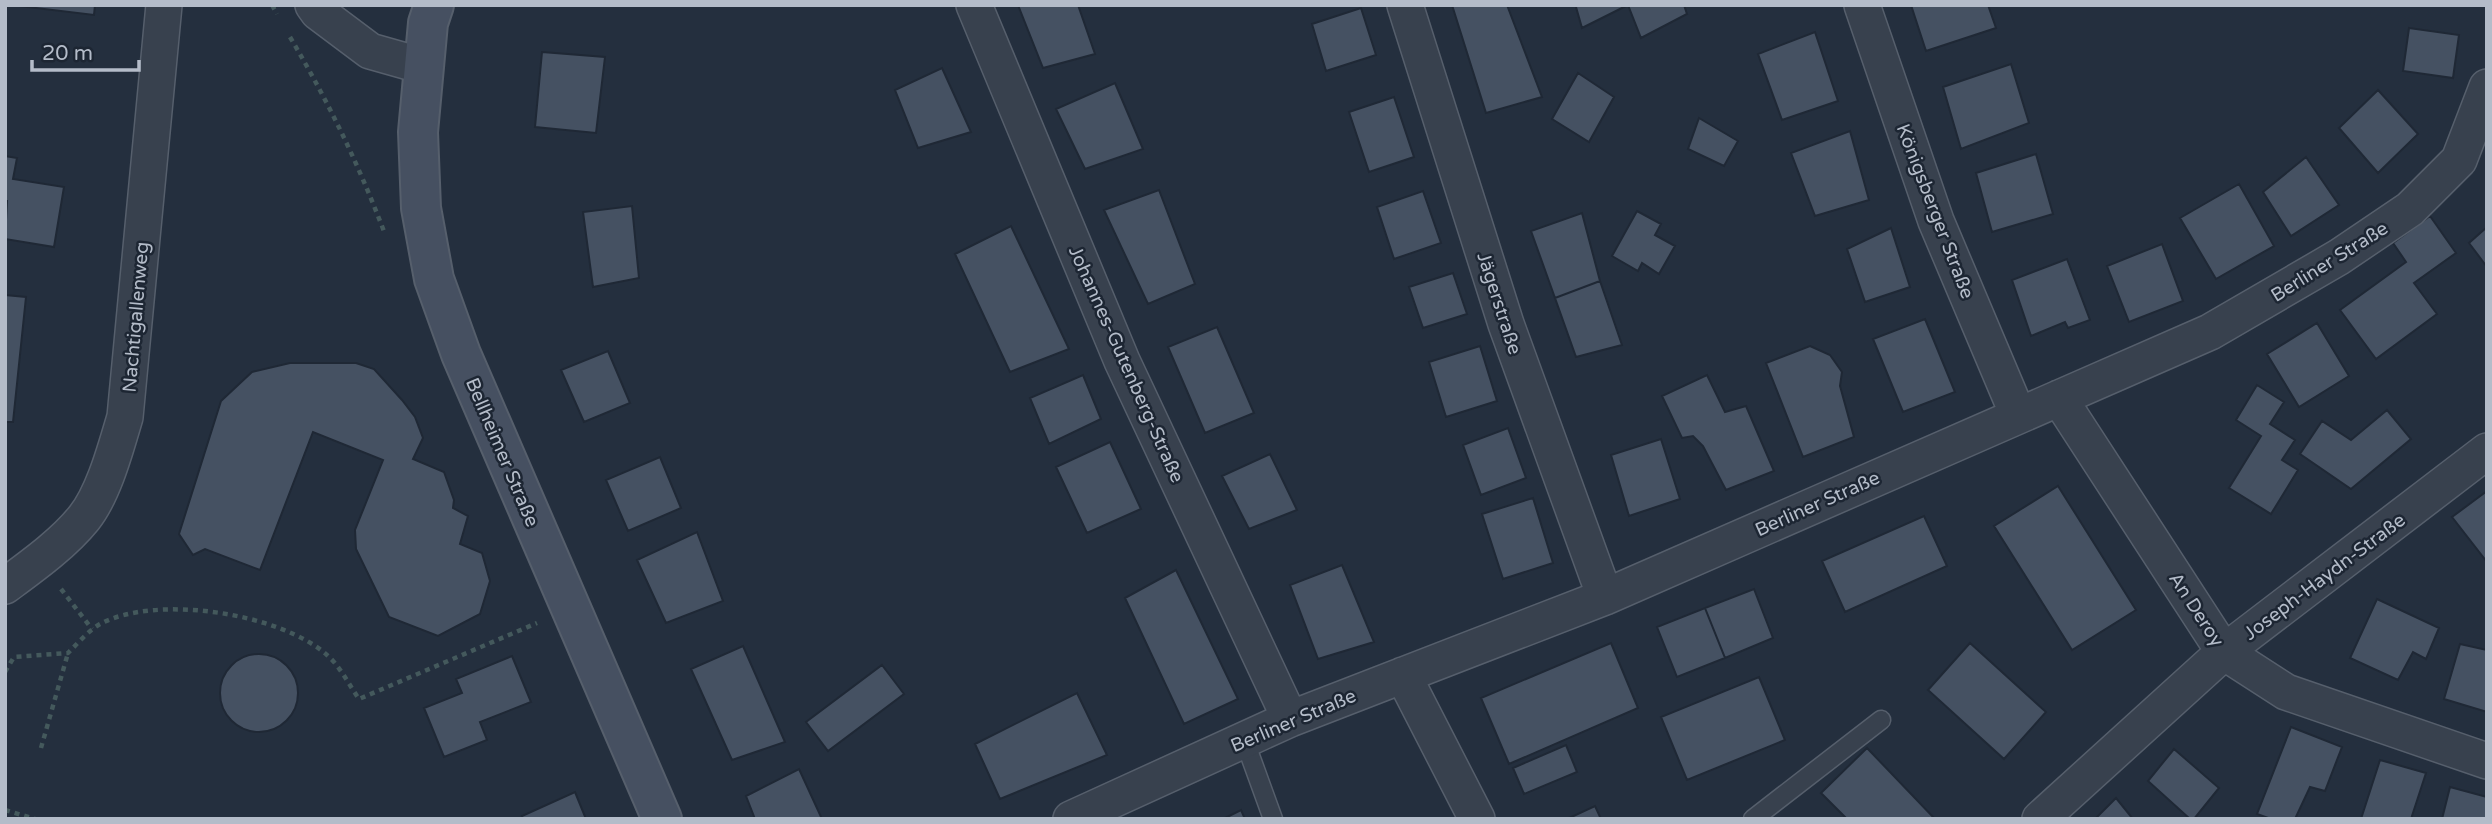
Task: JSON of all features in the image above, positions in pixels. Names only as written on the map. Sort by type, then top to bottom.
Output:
[{"type":"street","name":"Nachtigallenweg","points":[[5,586],[39,561],[85,517],[110,468],[125,417],[164,5]]},
{"type":"street","points":[[313,5],[318,12],[370,51],[423,66]]},
{"type":"street","name":"Bellheimer Straße","points":[[434,5],[428,23],[418,132],[421,208],[434,279],[461,354],[662,819]]},
{"type":"street","name":"Johannes-Gutenberg-Straße","points":[[974,5],[1122,360],[1290,719]]},
{"type":"street","name":"Königsberger Straße","points":[[1862,5],[1936,221],[2018,415]]},
{"type":"street","name":"Jägerstraße","points":[[1411,7],[1506,324],[1605,597]]},
{"type":"street","name":"Berliner Straße","points":[[1071,819],[1290,719],[1605,597],[2210,332],[2339,257],[2410,209],[2459,160],[2487,88]]},
{"type":"street","name":"An Deroy","points":[[2059,398],[2224,652],[2286,692],[2487,761]]},
{"type":"street","name":"Joseph-Haydn-Straße","points":[[2040,819],[2224,652],[2487,451]]},
{"type":"street","points":[[1403,675],[1477,819]]},
{"type":"lane","points":[[1753,819],[1881,720]]},
{"type":"lane","points":[[1244,740],[1273,819]]},
{"type":"path","points":[[39,561],[92,629]]},
{"type":"path","points":[[41,748],[68,653],[92,629],[104,622],[134,613],[181,610],[235,614],[288,631],[327,656],[359,699],[547,618]]},
{"type":"path","points":[[5,659],[68,653]]},
{"type":"path","points":[[5,672],[14,657]]},
{"type":"path","points":[[5,810],[35,819]]},
{"type":"building","points":[[11,5],[95,5],[94,15]]},
{"type":"building","points":[[1018,5],[1078,5],[1095,54],[1043,68]]},
{"type":"building","points":[[1452,5],[1507,5],[1542,97],[1486,113]]},
{"type":"building","points":[[1628,5],[1582,28],[1576,7]]},
{"type":"building","points":[[1628,5],[1684,5],[1687,14],[1641,38]]},
{"type":"building","points":[[1911,5],[1988,5],[1996,28],[1926,51]]},
{"type":"building","points":[[1361,8],[1376,55],[1326,71],[1312,24]]},
{"type":"building","points":[[2409,28],[2459,35],[2453,78],[2403,71]]},
{"type":"building","points":[[1815,32],[1838,101],[1782,120],[1758,54]]},
{"type":"building","points":[[542,52],[605,57],[596,133],[535,127]]},
{"type":"building","points":[[2011,64],[2029,123],[1961,149],[1943,87]]},
{"type":"building","points":[[942,68],[971,132],[918,148],[895,90]]},
{"type":"building","points":[[1578,73],[1614,97],[1589,142],[1552,119]]},
{"type":"building","points":[[1115,83],[1143,149],[1085,169],[1056,109]]},
{"type":"building","points":[[2378,90],[2418,134],[2378,173],[2339,128]]},
{"type":"building","points":[[1394,97],[1414,157],[1369,172],[1349,112]]},
{"type":"building","points":[[1699,118],[1738,141],[1724,166],[1688,149]]},
{"type":"building","points":[[1850,131],[1869,200],[1815,216],[1791,153]]},
{"type":"building","points":[[2036,154],[2053,214],[1992,232],[1976,173]]},
{"type":"building","points":[[5,156],[17,158],[13,179],[64,187],[54,247],[5,239]]},
{"type":"building","points":[[2306,157],[2339,205],[2291,236],[2263,192]]},
{"type":"building","points":[[2239,184],[2274,246],[2216,279],[2180,218]]},
{"type":"building","points":[[1159,190],[1195,284],[1148,304],[1104,210]]},
{"type":"building","points":[[1423,191],[1441,243],[1394,259],[1377,207]]},
{"type":"building","points":[[632,206],[639,278],[593,287],[583,212]]},
{"type":"building","points":[[1637,211],[1661,224],[1655,235],[1675,246],[1659,274],[1642,263],[1638,271],[1612,256]]},
{"type":"building","points":[[1582,213],[1600,281],[1555,298],[1531,231]]},
{"type":"building","points":[[2430,216],[2456,253],[2414,283],[2437,314],[2376,359],[2340,310],[2406,262],[2393,243]]},
{"type":"building","points":[[1011,226],[1069,349],[1010,372],[955,254]]},
{"type":"building","points":[[2487,227],[2487,267],[2469,243]]},
{"type":"building","points":[[1891,228],[1910,287],[1865,302],[1847,249]]},
{"type":"building","points":[[2162,244],[2183,301],[2129,322],[2107,266]]},
{"type":"building","points":[[2067,259],[2090,320],[2068,328],[2065,322],[2031,336],[2012,280]]},
{"type":"building","points":[[1453,273],[1467,314],[1423,328],[1409,287]]},
{"type":"building","points":[[1600,281],[1622,345],[1576,357],[1555,298]]},
{"type":"building","points":[[5,295],[26,297],[13,422],[5,422]]},
{"type":"building","points":[[1925,319],[1955,392],[1903,412],[1873,339]]},
{"type":"building","points":[[2317,323],[2349,376],[2299,407],[2267,354]]},
{"type":"building","points":[[1217,327],[1254,413],[1205,433],[1168,347]]},
{"type":"building","points":[[1480,346],[1497,401],[1446,417],[1429,362]]},
{"type":"building","points":[[1810,346],[1830,355],[1842,372],[1840,386],[1854,437],[1803,457],[1766,363]]},
{"type":"building","points":[[608,351],[630,403],[584,422],[561,370]]},
{"type":"building","points":[[290,363],[356,363],[374,369],[415,417],[423,438],[413,459],[444,472],[454,500],[453,508],[468,516],[460,544],[482,553],[490,581],[480,614],[438,636],[389,617],[356,549],[355,530],[383,460],[313,432],[260,570],[205,549],[193,555],[179,534],[221,401],[252,372]]},
{"type":"building","points":[[1083,375],[1101,419],[1049,444],[1030,398]]},
{"type":"building","points":[[1707,375],[1725,412],[1746,406],[1774,471],[1726,490],[1703,446],[1693,436],[1682,438],[1662,396]]},
{"type":"building","points":[[2257,385],[2284,402],[2270,424],[2295,440],[2282,460],[2298,470],[2271,514],[2229,488],[2261,436],[2236,420]]},
{"type":"building","points":[[2387,410],[2411,439],[2351,489],[2300,454],[2322,421],[2351,440]]},
{"type":"building","points":[[1508,428],[1526,478],[1481,495],[1463,445]]},
{"type":"building","points":[[1661,439],[1680,499],[1629,516],[1611,455]]},
{"type":"building","points":[[1110,442],[1141,509],[1087,533],[1056,467]]},
{"type":"building","points":[[1270,454],[1297,510],[1249,529],[1222,476]]},
{"type":"building","points":[[660,457],[681,508],[628,531],[606,480]]},
{"type":"building","points":[[2058,486],[2136,610],[2072,650],[1994,526]]},
{"type":"building","points":[[2487,491],[2487,562],[2452,517]]},
{"type":"building","points":[[1533,498],[1553,563],[1503,579],[1482,514]]},
{"type":"building","points":[[1924,516],[1947,566],[1845,612],[1822,561]]},
{"type":"building","points":[[697,532],[723,601],[666,623],[637,560]]},
{"type":"building","points":[[1342,565],[1374,642],[1318,659],[1290,585]]},
{"type":"building","points":[[1176,570],[1238,699],[1184,724],[1125,598]]},
{"type":"building","points":[[1754,589],[1773,638],[1725,658],[1705,608]]},
{"type":"building","points":[[2377,599],[2439,628],[2426,659],[2413,652],[2398,680],[2350,658]]},
{"type":"building","points":[[1705,608],[1725,658],[1677,677],[1657,627]]},
{"type":"building","points":[[1611,643],[1638,708],[1509,764],[1481,698]]},
{"type":"building","points":[[1970,643],[2046,712],[2004,759],[1928,690]]},
{"type":"building","points":[[2460,644],[2487,650],[2487,712],[2444,699]]},
{"type":"building","points":[[743,646],[785,742],[732,760],[691,669]]},
{"type":"building","points":[[251,654],[267,654],[281,660],[292,671],[298,685],[298,701],[292,715],[281,726],[267,732],[251,732],[237,726],[226,715],[220,701],[220,685],[226,671],[237,660]]},
{"type":"building","points":[[512,656],[531,702],[480,722],[487,740],[444,757],[424,708],[462,693],[456,679]]},
{"type":"building","points":[[882,665],[904,694],[828,751],[806,722]]},
{"type":"building","points":[[1759,677],[1785,740],[1687,780],[1661,717]]},
{"type":"building","points":[[1077,693],[1107,755],[1000,799],[975,744]]},
{"type":"building","points":[[2291,727],[2342,747],[2325,791],[2310,787],[2295,819],[2271,819],[2257,814]]},
{"type":"building","points":[[1566,745],[1577,772],[1524,794],[1513,768]]},
{"type":"building","points":[[1867,748],[1935,819],[1847,819],[1821,793]]},
{"type":"building","points":[[2174,749],[2219,788],[2194,819],[2190,819],[2148,781]]},
{"type":"building","points":[[2380,760],[2426,773],[2411,819],[2361,819]]},
{"type":"building","points":[[799,769],[822,819],[755,819],[746,796]]},
{"type":"building","points":[[2450,787],[2487,797],[2487,819],[2442,819]]},
{"type":"building","points":[[575,792],[586,819],[524,819],[522,816]]},
{"type":"building","points":[[2116,798],[2133,819],[2095,819]]},
{"type":"building","points":[[1595,806],[1601,819],[1567,819]]},
{"type":"building","points":[[1241,810],[1245,819],[1223,819]]}]
